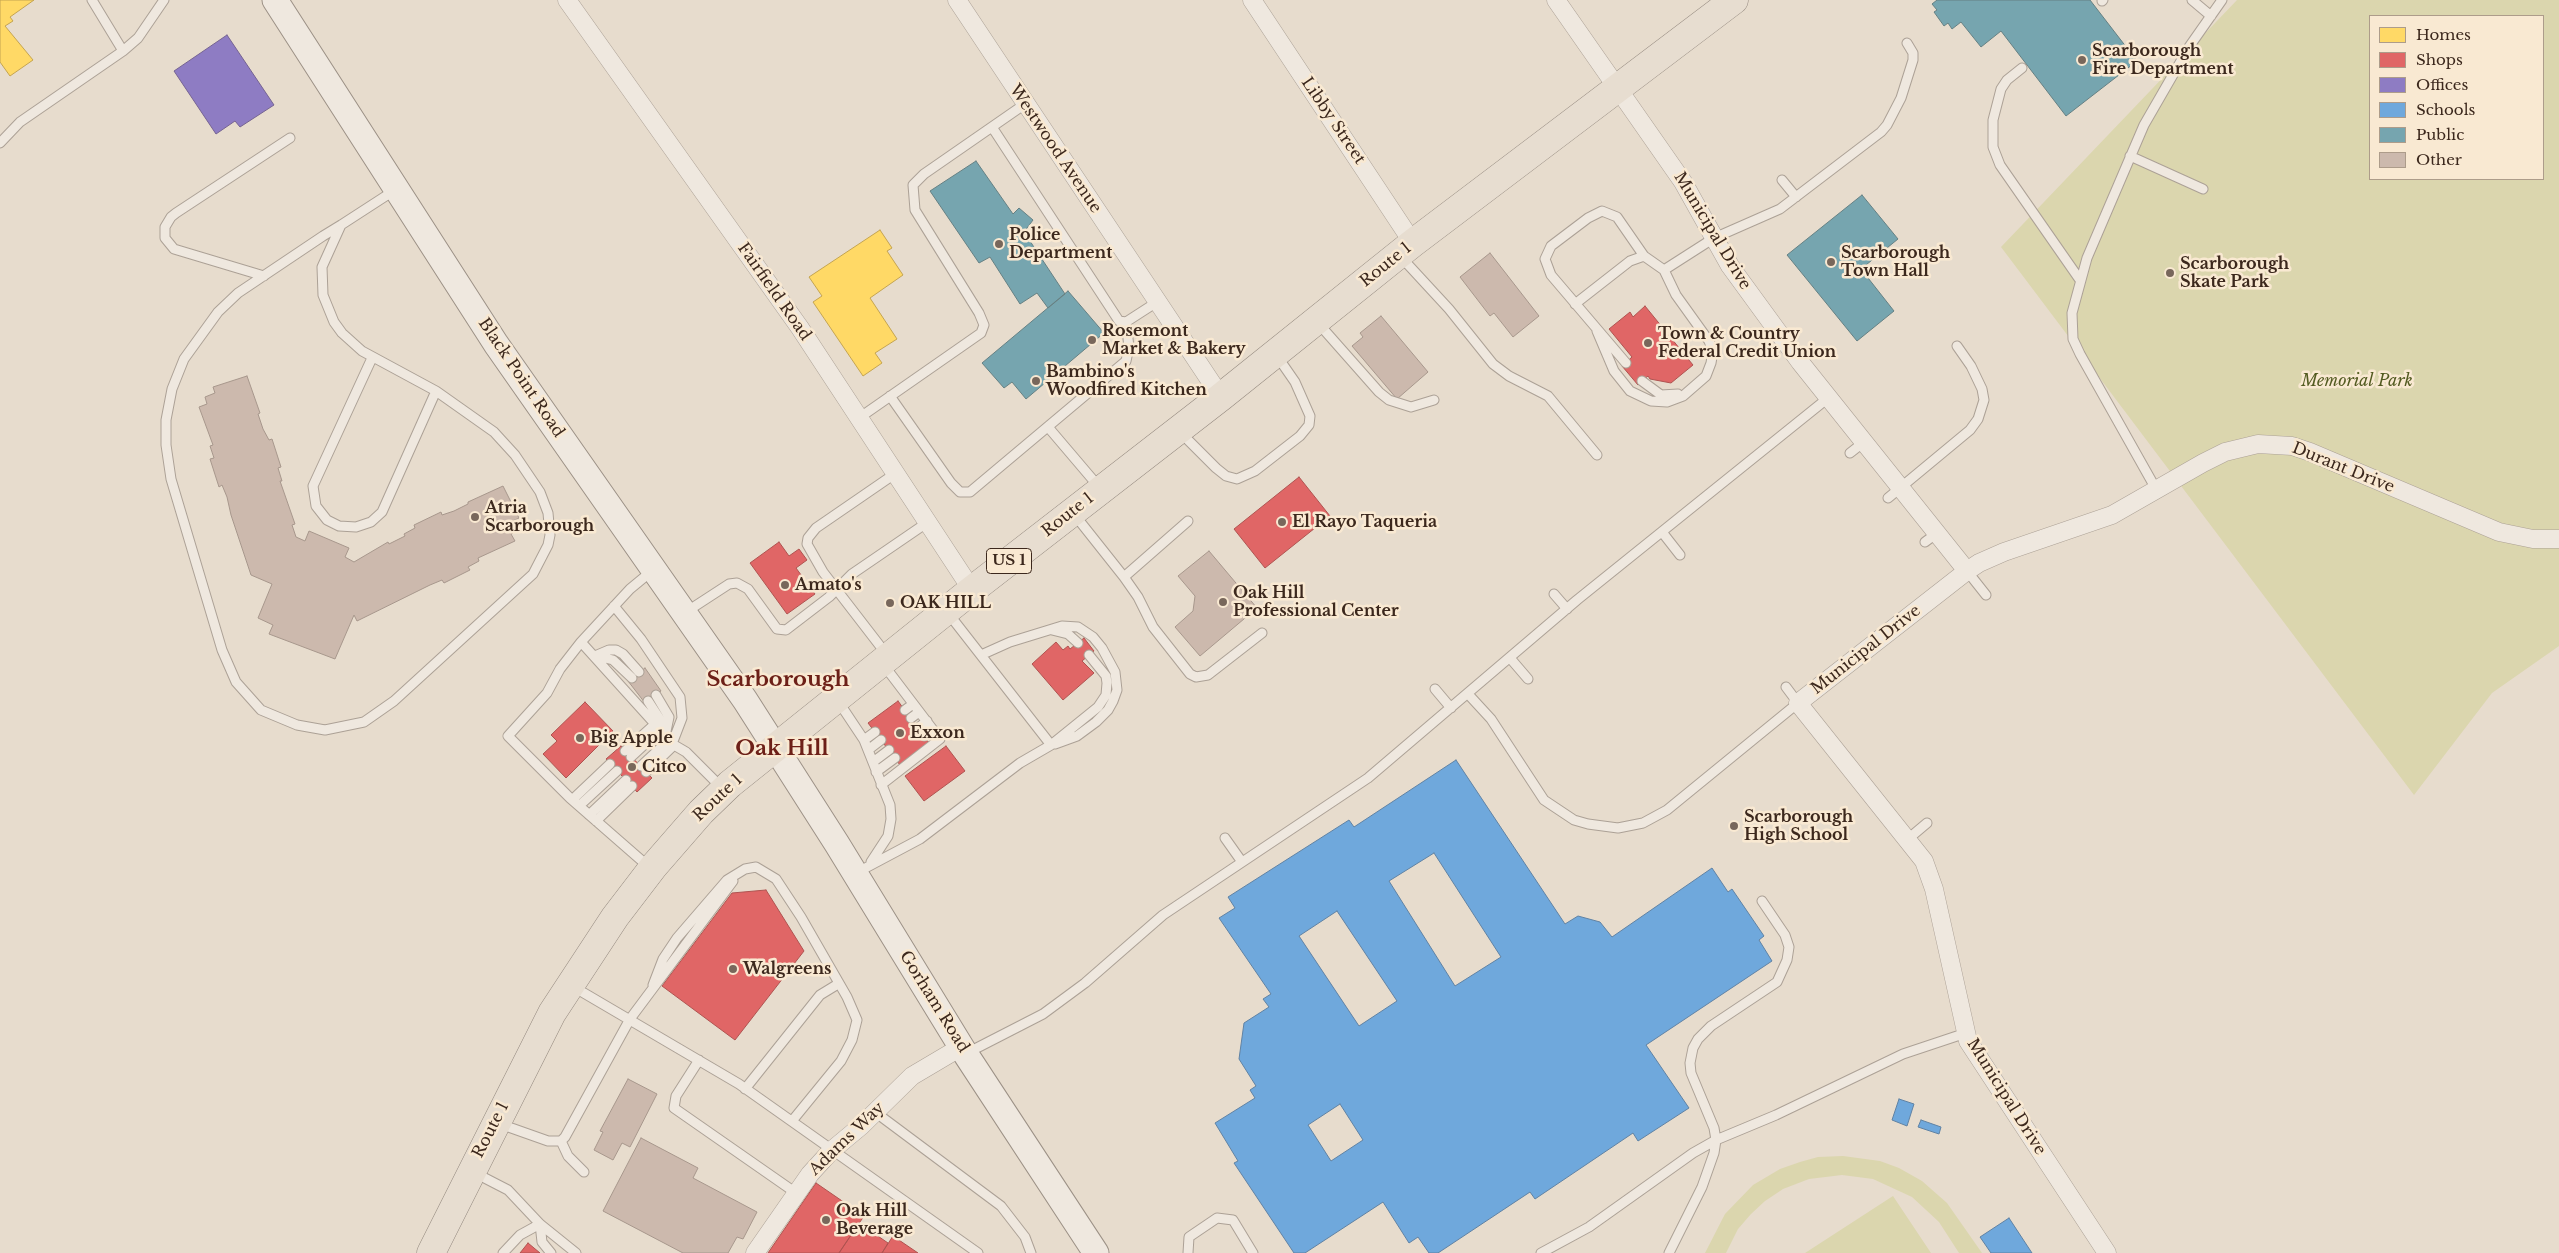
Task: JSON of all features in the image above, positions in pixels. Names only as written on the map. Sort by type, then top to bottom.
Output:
[{"type":"main road","name":"Route 1","points":[[431,1253],[471,1170],[552,1013],[615,917],[651,869],[701,812],[724,790],[1072,511],[1221,397],[1406,249],[1734,0]]},
{"type":"main road","name":"Black Point Road","points":[[283,3],[397,189],[496,344],[684,613],[776,749]]},
{"type":"main road","name":"Gorham Road","points":[[776,749],[862,870],[963,1050],[1096,1253]]},
{"type":"street","name":"Fairfield Road","points":[[567,0],[800,328],[972,590]]},
{"type":"street","name":"Westwood Avenue","points":[[957,0],[1221,397]]},
{"type":"street","name":"Libby Street","points":[[1252,0],[1406,249]]},
{"type":"street","name":"Municipal Drive","points":[[1556,0],[1683,182],[1730,266],[1828,398],[1864,442],[1894,493],[1931,537],[1967,571],[1798,703],[1924,861],[1934,889],[1966,1033],[1975,1054],[2107,1253]]},
{"type":"street","name":"Durant Drive","points":[[1967,571],[1980,562],[2004,552],[2112,515],[2225,452],[2258,444],[2292,446],[2499,532],[2533,540],[2559,540]]},
{"type":"street","name":"Adams Way","points":[[754,1253],[810,1174],[831,1151],[912,1076],[963,1050]]},
{"type":"lane","points":[[92,0],[124,51]]},
{"type":"lane","points":[[0,143],[8,132],[30,115],[124,51],[138,38],[164,0]]},
{"type":"lane","points":[[2192,0],[2211,16]]},
{"type":"lane","points":[[2156,489],[2090,374],[2073,339],[2072,313],[2087,258],[2130,156],[2168,80],[2222,0]]},
{"type":"lane","points":[[1664,270],[1714,238],[1770,214],[1796,197],[1887,125],[1901,98],[1913,60],[1913,53],[1907,43]]},
{"type":"lane","points":[[2022,68],[2001,89],[1993,120],[1993,147],[2000,165],[2080,280]]},
{"type":"lane","points":[[859,418],[980,334],[984,325],[915,210],[913,185],[1025,104]]},
{"type":"lane","points":[[992,127],[1118,320],[1126,322],[1157,302]]},
{"type":"lane","points":[[264,276],[174,249],[165,238],[165,227],[176,213],[290,138]]},
{"type":"lane","points":[[2130,156],[2202,189]]},
{"type":"lane","points":[[1782,180],[1796,197]]},
{"type":"lane","points":[[340,224],[322,267],[323,295],[328,310],[342,333],[372,358],[436,391],[494,432],[515,455],[533,480],[545,504],[550,524],[548,545],[540,565],[533,574],[374,717],[353,726],[325,730],[284,721],[261,710],[245,694],[226,662],[168,461],[166,420],[178,374],[192,345],[211,320],[229,301],[340,224],[397,189]]},
{"type":"lane","points":[[1597,331],[1614,371],[1630,391],[1651,401],[1667,402],[1684,396],[1708,370],[1713,351],[1709,341],[1676,295],[1664,270],[1644,256],[1617,216],[1602,211],[1588,218],[1551,246],[1545,259],[1552,275],[1597,331],[1626,362]]},
{"type":"lane","points":[[1406,249],[1449,309],[1493,364],[1508,376],[1548,396],[1597,455]]},
{"type":"lane","points":[[1576,304],[1630,261],[1644,256]]},
{"type":"lane","points":[[1316,321],[1379,392],[1389,400],[1410,407],[1434,400]]},
{"type":"lane","points":[[890,396],[951,483],[960,492],[970,492],[1126,361],[1129,347],[1126,322]]},
{"type":"lane","points":[[1894,493],[1970,430],[1978,419],[1984,400],[1982,389],[1971,366],[1957,346]]},
{"type":"lane","points":[[1178,430],[1216,468],[1226,476],[1237,479],[1255,471],[1300,436],[1309,426],[1310,416],[1295,382],[1276,353]]},
{"type":"lane","points":[[372,358],[313,486],[316,506],[327,520],[339,526],[356,527],[371,522],[382,512],[436,391]]},
{"type":"lane","points":[[1642,381],[1653,391],[1670,396],[1692,389]]},
{"type":"lane","points":[[963,1050],[1043,1014],[1085,983],[1164,916],[1368,778],[1567,609],[1828,398]]},
{"type":"lane","points":[[1048,427],[1100,490]]},
{"type":"lane","points":[[1850,453],[1864,442]]},
{"type":"lane","points":[[881,785],[940,740],[913,704],[807,544],[808,538],[816,528],[896,473]]},
{"type":"lane","points":[[1072,511],[1124,576],[1138,597],[1153,627],[1190,674],[1196,677],[1208,675],[1262,632]]},
{"type":"lane","points":[[1124,576],[1188,521]]},
{"type":"lane","points":[[684,613],[730,584],[737,583],[748,589],[777,629],[786,630],[836,590],[852,574],[928,522]]},
{"type":"lane","points":[[1662,532],[1680,555]]},
{"type":"lane","points":[[651,869],[575,803],[508,736],[547,693],[560,669],[581,642],[614,606],[654,570]]},
{"type":"lane","points":[[1967,571],[1986,595]]},
{"type":"lane","points":[[1554,594],[1567,609]]},
{"type":"lane","points":[[614,606],[641,639],[680,697],[682,718],[666,736],[644,769]]},
{"type":"lane","points":[[946,611],[1051,745]]},
{"type":"lane","points":[[981,656],[1027,636],[1062,626],[1078,627],[1093,636],[1109,660],[1117,682],[1113,701],[1104,715],[1076,736],[1051,745]]},
{"type":"lane","points":[[1052,630],[1068,634],[1078,643]]},
{"type":"lane","points":[[581,642],[666,736],[693,758],[724,790]]},
{"type":"lane","points":[[595,656],[609,650],[616,650],[623,654],[635,675]]},
{"type":"lane","points":[[862,870],[920,839],[1020,763],[1051,745],[1098,707],[1108,688],[1106,676],[1089,655]]},
{"type":"lane","points":[[1510,658],[1528,679]]},
{"type":"lane","points":[[1468,694],[1491,719],[1544,800],[1574,820],[1606,828],[1643,823],[1667,810],[1798,703],[1786,687]]},
{"type":"lane","points":[[1435,689],[1451,708]]},
{"type":"lane","points":[[656,695],[669,717],[666,736]]},
{"type":"lane","points":[[837,700],[864,740],[890,805],[890,828],[883,847],[862,870]]},
{"type":"lane","points":[[648,701],[661,721],[666,736]]},
{"type":"lane","points":[[905,710],[913,704]]},
{"type":"lane","points":[[911,718],[919,712]]},
{"type":"lane","points":[[918,728],[930,725]]},
{"type":"lane","points":[[924,736],[930,725]]},
{"type":"lane","points":[[864,740],[875,732]]},
{"type":"lane","points":[[628,754],[666,736]]},
{"type":"lane","points":[[868,750],[881,740]]},
{"type":"lane","points":[[873,762],[892,754],[876,772]]},
{"type":"lane","points":[[575,803],[614,768]]},
{"type":"lane","points":[[593,818],[629,783]]},
{"type":"lane","points":[[1908,839],[1927,823]]},
{"type":"lane","points":[[1225,838],[1242,862]]},
{"type":"lane","points":[[496,1122],[548,1141],[561,1141],[570,1131],[630,1019],[653,985],[742,870],[756,868],[766,871],[776,879],[856,1014],[857,1020],[855,1034],[841,1061],[792,1121]]},
{"type":"lane","points":[[1669,1253],[1702,1187],[1714,1153],[1716,1140],[1714,1128],[1692,1073],[1691,1055],[1698,1039],[1704,1032],[1771,987],[1785,968],[1788,952],[1787,940],[1762,901]]},
{"type":"lane","points":[[570,984],[745,1089],[978,1253]]},
{"type":"lane","points":[[745,1089],[820,995],[838,984]]},
{"type":"lane","points":[[1541,1253],[1589,1227],[1716,1140],[1776,1115],[1903,1054],[1966,1033]]},
{"type":"lane","points":[[699,1060],[676,1096],[674,1108],[796,1194]]},
{"type":"lane","points":[[875,1112],[993,1199],[1018,1226],[1030,1245],[1032,1253]]},
{"type":"lane","points":[[561,1141],[568,1156],[584,1172]]},
{"type":"lane","points":[[471,1170],[508,1190],[540,1224],[576,1253]]},
{"type":"lane","points":[[1188,1253],[1189,1237],[1217,1218],[1233,1220],[1253,1253]]},
{"type":"lane","points":[[503,1253],[520,1235],[540,1224]]},
{"type":"lane","points":[[540,1224],[542,1242],[551,1253]]},
{"type":"green space","name":"Memorial Park","points":[[2237,0],[2559,0],[2559,646],[2492,693],[2414,795],[2001,247]]},
{"type":"green space","points":[[1843,1156],[1880,1161],[1899,1168],[1922,1181],[1947,1203],[1982,1253],[1959,1253],[1939,1222],[1912,1197],[1873,1179],[1842,1175],[1809,1179],[1783,1189],[1765,1201],[1751,1214],[1738,1229],[1726,1253],[1705,1253],[1725,1214],[1753,1185],[1780,1169],[1800,1162],[1818,1157]]},
{"type":"green space","points":[[1893,1196],[1931,1253],[1805,1253]]},
{"type":"building: Homes","points":[[0,0],[34,0],[10,17],[13,21],[5,26],[33,60],[10,76],[0,62]]},
{"type":"building: Homes","points":[[880,230],[892,248],[887,251],[903,275],[870,298],[897,339],[875,353],[882,363],[863,376],[813,302],[822,296],[809,277]]},
{"type":"building: Shops","name":"Town & Country Federal Credit Union","points":[[1645,306],[1693,365],[1671,383],[1650,379],[1648,376],[1638,385],[1622,366],[1632,357],[1609,329],[1630,312],[1633,317]]},
{"type":"building: Shops","name":"El Rayo Taqueria","points":[[1299,477],[1330,516],[1265,568],[1234,529]]},
{"type":"building: Shops","points":[[779,542],[789,556],[799,549],[807,560],[796,568],[815,594],[787,614],[750,563]]},
{"type":"building: Shops","points":[[1084,638],[1094,651],[1082,661],[1094,673],[1063,700],[1032,664],[1056,642],[1063,650],[1068,646],[1070,649]]},
{"type":"building: Shops","points":[[898,701],[929,743],[900,765],[868,723]]},
{"type":"building: Shops","name":"Big Apple","points":[[585,702],[613,731],[566,778],[543,754],[557,741],[551,735]]},
{"type":"building: Shops","points":[[621,746],[652,778],[637,792],[606,759]]},
{"type":"building: Shops","points":[[946,746],[965,771],[924,801],[905,776]]},
{"type":"building: Shops","name":"Walgreens","points":[[766,890],[804,951],[735,1040],[662,986],[732,893]]},
{"type":"building: Shops","name":"Oak Hill Beverage","points":[[816,1183],[864,1216],[839,1253],[768,1253]]},
{"type":"building: Shops","points":[[859,1223],[888,1243],[882,1253],[839,1253]]},
{"type":"building: Shops","points":[[893,1236],[918,1253],[882,1253]]},
{"type":"building: Shops","points":[[528,1243],[540,1253],[520,1253]]},
{"type":"building: Offices","points":[[227,35],[274,105],[240,127],[235,121],[216,134],[174,71]]},
{"type":"building: Schools","name":"Scarborough High School","points":[[1456,760],[1565,924],[1578,916],[1600,922],[1612,937],[1712,868],[1728,892],[1732,889],[1764,936],[1759,940],[1772,961],[1646,1045],[1689,1108],[1638,1141],[1633,1133],[1535,1199],[1530,1192],[1438,1253],[1429,1253],[1418,1237],[1409,1243],[1383,1202],[1305,1253],[1294,1253],[1234,1163],[1238,1161],[1215,1123],[1255,1098],[1250,1090],[1256,1086],[1239,1059],[1244,1023],[1269,1007],[1263,999],[1271,994],[1219,918],[1235,908],[1228,897],[1349,820],[1354,827]],"holes":[[[1434,853],[1501,957],[1455,986],[1389,881]],[[1337,911],[1397,1001],[1359,1026],[1299,936]],[[1340,1104],[1363,1140],[1331,1161],[1308,1125]]]},
{"type":"building: Schools","points":[[1899,1099],[1914,1104],[1907,1126],[1892,1120]]},
{"type":"building: Schools","points":[[1921,1120],[1941,1127],[1939,1134],[1918,1127]]},
{"type":"building: Schools","points":[[2009,1218],[2032,1253],[1991,1253],[1980,1237]]},
{"type":"building: Public","points":[[1937,0],[2090,0],[2137,61],[2066,116],[2001,31],[1981,47],[1961,22],[1952,29],[1948,23],[1944,26],[1934,12],[1937,10],[1932,4]]},
{"type":"building: Public","name":"Police Department","points":[[976,161],[1013,214],[1019,208],[1033,220],[1024,232],[1065,294],[1048,308],[1037,293],[1020,304],[990,257],[979,263],[930,191]]},
{"type":"building: Public","name":"Scarborough Town Hall","points":[[1862,195],[1898,239],[1861,269],[1894,311],[1857,341],[1787,255]]},
{"type":"building: Public","points":[[1068,291],[1104,333],[1026,399],[1012,382],[1004,388],[982,363]]},
{"type":"building: Other","points":[[1490,253],[1539,316],[1513,337],[1494,313],[1490,316],[1460,277]]},
{"type":"building: Other","points":[[1381,316],[1428,372],[1397,399],[1352,346],[1363,337],[1360,333]]},
{"type":"building: Other","name":"Atria Scarborough","points":[[247,376],[260,413],[258,414],[263,429],[269,440],[272,439],[281,467],[278,468],[282,481],[280,481],[295,524],[292,525],[296,537],[305,541],[309,531],[349,548],[345,557],[354,562],[388,542],[389,544],[405,536],[404,534],[415,528],[414,525],[441,512],[442,515],[454,511],[468,504],[468,502],[503,486],[519,518],[513,521],[518,530],[511,534],[515,541],[478,558],[479,561],[468,567],[470,570],[444,583],[442,580],[430,585],[357,621],[354,615],[335,659],[269,634],[273,625],[258,618],[272,584],[251,575],[227,497],[222,485],[219,487],[210,459],[214,458],[210,446],[213,445],[199,407],[207,404],[205,397],[215,393],[213,387]]},
{"type":"building: Other","name":"Oak Hill Professional Center","points":[[1209,551],[1257,608],[1200,656],[1175,627],[1193,611],[1195,596],[1178,576]]},
{"type":"building: Other","points":[[645,668],[661,691],[645,703],[628,681]]},
{"type":"building: Other","points":[[628,1079],[657,1094],[630,1147],[622,1143],[613,1160],[594,1150],[603,1132],[600,1131]]},
{"type":"building: Other","points":[[641,1138],[698,1168],[693,1178],[757,1212],[743,1239],[737,1237],[728,1253],[683,1253],[603,1211]]},
{"type":"place","name":"Scarborough Fire Department","points":[[2082,60]]},
{"type":"place","name":"Police Department","points":[[999,244]]},
{"type":"place","name":"Scarborough Town Hall","points":[[1831,262]]},
{"type":"place","name":"Scarborough Skate Park","points":[[2170,273]]},
{"type":"place","name":"Rosemont Market & Bakery","points":[[1092,340]]},
{"type":"place","name":"Town & Country Federal Credit Union","points":[[1648,343]]},
{"type":"place","name":"Bambino's Woodfired Kitchen","points":[[1036,381]]},
{"type":"place","name":"Atria Scarborough","points":[[475,517]]},
{"type":"place","name":"El Rayo Taqueria","points":[[1282,522]]},
{"type":"place","name":"Amato's","points":[[785,585]]},
{"type":"place","name":"Oak Hill Professional Center","points":[[1223,602]]},
{"type":"place","name":"OAK HILL","points":[[890,603]]},
{"type":"place","name":"Exxon","points":[[900,733]]},
{"type":"place","name":"Big Apple","points":[[580,738]]},
{"type":"place","name":"Citco","points":[[632,767]]},
{"type":"place","name":"Scarborough High School","points":[[1734,826]]},
{"type":"place","name":"Walgreens","points":[[733,969]]},
{"type":"place","name":"Oak Hill Beverage","points":[[826,1220]]},
{"type":"district","name":"Scarborough","points":[[778,680]]},
{"type":"district","name":"Oak Hill","points":[[782,749]]}]
